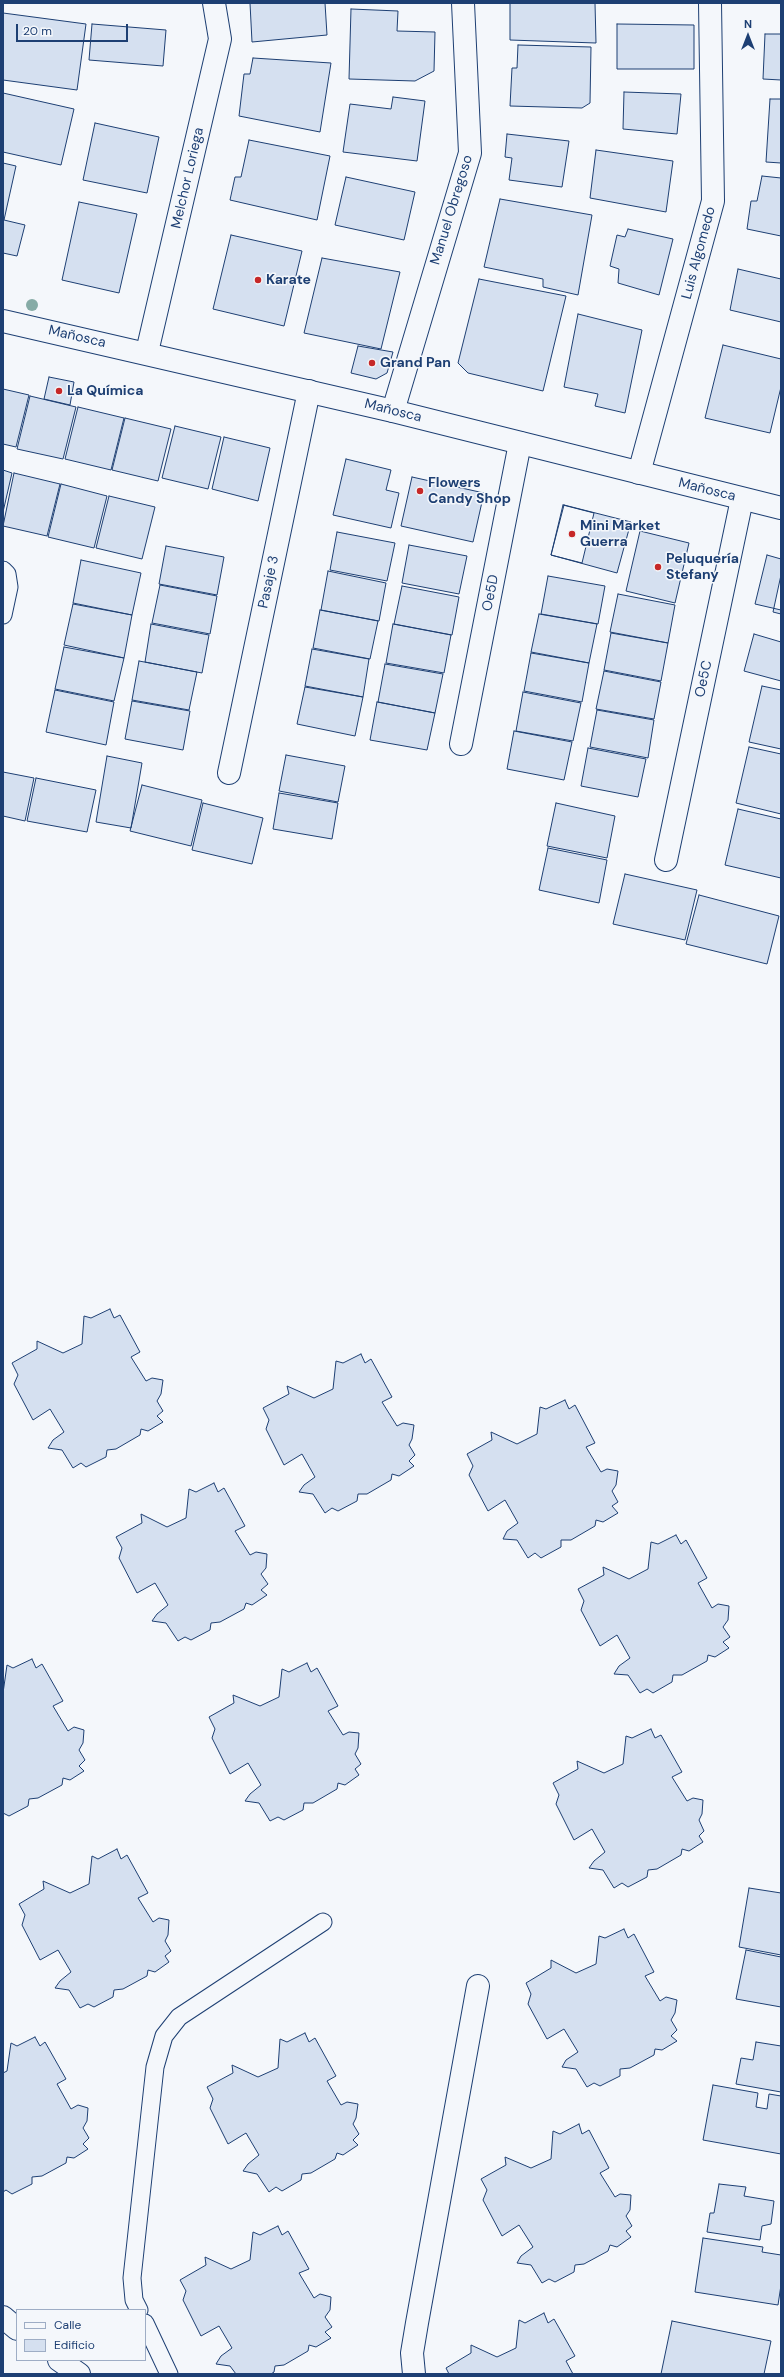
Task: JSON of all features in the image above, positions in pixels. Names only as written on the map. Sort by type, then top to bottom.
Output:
[{"type":"street","name":"Melchor Loriega","points":[[146,352],[220,39],[214,3]]},
{"type":"street","name":"Manuel Obregoso","points":[[393,411],[470,153],[463,3]]},
{"type":"street","name":"Luis Algomedo","points":[[639,473],[713,201],[710,3]]},
{"type":"street","name":"Mañosca","points":[[3,320],[146,352],[393,411],[781,508]]},
{"type":"street","name":"Pasaje 3","points":[[229,772],[309,391]]},
{"type":"street","name":"Oe5D","points":[[461,744],[520,443]]},
{"type":"street","name":"Oe5C","points":[[666,860],[742,499]]},
{"type":"street","points":[[414,2374],[412,2353],[478,1986]]},
{"type":"street","points":[[3,2317],[16,2328]]},
{"type":"street","points":[[60,2361],[79,2374]]},
{"type":"lane","points":[[3,570],[7,574],[9,587],[3,615]]},
{"type":"lane","points":[[138,2309],[134,2300],[132,2278],[155,2066],[164,2036],[179,2017],[324,1922]]},
{"type":"lane","points":[[146,2325],[169,2374]]},
{"type":"building","points":[[250,3],[325,3],[327,35],[252,42]]},
{"type":"building","points":[[510,3],[595,3],[596,43],[510,40]]},
{"type":"building","points":[[351,9],[398,11],[397,31],[435,32],[434,71],[415,81],[349,79]]},
{"type":"building","points":[[3,13],[86,24],[77,90],[3,80]]},
{"type":"building","points":[[92,24],[166,30],[163,66],[89,60]]},
{"type":"building","points":[[617,24],[694,25],[694,69],[617,69]]},
{"type":"building","points":[[765,34],[781,34],[781,80],[763,79]]},
{"type":"building","points":[[518,45],[591,47],[590,103],[582,108],[510,106],[512,68],[517,68]]},
{"type":"building","points":[[253,58],[331,63],[320,132],[239,116],[244,74],[250,74]]},
{"type":"building","points":[[624,92],[681,94],[677,134],[623,129]]},
{"type":"building","points":[[3,93],[74,109],[61,165],[3,152]]},
{"type":"building","points":[[393,97],[425,101],[417,161],[343,152],[350,104],[391,109]]},
{"type":"building","points":[[770,99],[781,99],[781,163],[766,162]]},
{"type":"building","points":[[95,123],[159,137],[147,193],[83,180]]},
{"type":"building","points":[[507,134],[569,141],[562,187],[509,180],[512,158],[505,157]]},
{"type":"building","points":[[249,140],[330,156],[317,220],[230,200],[235,177],[241,177]]},
{"type":"building","points":[[596,150],[673,161],[666,212],[590,198]]},
{"type":"building","points":[[3,163],[16,166],[4,220],[25,225],[17,256],[3,253]]},
{"type":"building","points":[[762,176],[781,178],[781,236],[747,229],[751,201],[757,201]]},
{"type":"building","points":[[346,177],[415,192],[404,240],[335,225]]},
{"type":"building","points":[[500,199],[592,215],[578,295],[543,287],[543,279],[484,267]]},
{"type":"building","points":[[79,202],[137,214],[119,293],[62,280]]},
{"type":"building","points":[[628,229],[673,239],[659,295],[618,283],[619,269],[610,266],[617,235],[625,237]]},
{"type":"building","name":"Karate","points":[[231,235],[302,251],[284,326],[213,309]]},
{"type":"building","points":[[322,258],[400,272],[381,349],[304,333]]},
{"type":"building","points":[[738,269],[781,279],[781,322],[730,310]]},
{"type":"building","points":[[479,279],[566,296],[543,391],[468,373],[458,363]]},
{"type":"building","points":[[578,314],[642,330],[625,413],[595,406],[598,394],[564,387]]},
{"type":"building","points":[[723,345],[781,359],[781,387],[770,433],[705,418]]},
{"type":"building","name":"Grand Pan","points":[[358,346],[393,352],[387,373],[376,379],[351,373]]},
{"type":"building","name":"La Química","points":[[49,377],[74,382],[70,405],[44,399]]},
{"type":"building","points":[[3,389],[29,395],[16,447],[3,444]]},
{"type":"building","points":[[30,396],[76,407],[63,459],[17,449]]},
{"type":"building","points":[[78,407],[124,418],[111,470],[65,459]]},
{"type":"building","points":[[125,418],[171,429],[158,481],[112,470]]},
{"type":"building","points":[[175,426],[221,437],[208,489],[162,478]]},
{"type":"building","points":[[224,437],[270,448],[258,501],[212,489]]},
{"type":"building","points":[[346,459],[391,470],[386,490],[399,493],[391,528],[333,515]]},
{"type":"building","points":[[3,470],[12,473],[3,512]]},
{"type":"building","points":[[14,473],[60,484],[47,536],[3,526]]},
{"type":"building","points":[[412,477],[484,493],[473,542],[401,526]]},
{"type":"building","points":[[61,484],[107,496],[94,548],[48,537]]},
{"type":"building","points":[[109,496],[155,507],[142,559],[96,548]]},
{"type":"building","name":"Mini Market Guerra","points":[[563,505],[594,513],[582,563],[551,555]]},
{"type":"building","points":[[564,505],[631,522],[617,573],[551,555]]},
{"type":"building","name":"Peluquería Stefany","points":[[640,531],[689,543],[675,603],[626,591]]},
{"type":"building","points":[[337,532],[395,543],[387,581],[330,570]]},
{"type":"building","points":[[409,545],[467,556],[459,594],[402,583]]},
{"type":"building","points":[[166,546],[224,557],[217,595],[159,584]]},
{"type":"building","points":[[767,555],[781,559],[781,610],[755,604]]},
{"type":"building","points":[[81,560],[141,573],[132,615],[73,603]]},
{"type":"building","points":[[328,571],[386,583],[379,621],[321,610]]},
{"type":"building","points":[[781,575],[781,614],[773,612]]},
{"type":"building","points":[[548,576],[605,586],[598,624],[541,614]]},
{"type":"building","points":[[160,585],[217,596],[210,634],[152,623]]},
{"type":"building","points":[[402,586],[459,597],[452,635],[394,624]]},
{"type":"building","points":[[618,594],[675,605],[668,643],[610,632]]},
{"type":"building","points":[[73,604],[132,615],[124,658],[64,645]]},
{"type":"building","points":[[320,610],[378,621],[370,659],[313,648]]},
{"type":"building","points":[[539,614],[597,624],[589,663],[531,652]]},
{"type":"building","points":[[151,624],[209,635],[202,673],[145,662]]},
{"type":"building","points":[[393,624],[451,635],[444,673],[386,663]]},
{"type":"building","points":[[611,633],[668,643],[661,681],[604,670]]},
{"type":"building","points":[[754,634],[781,642],[781,681],[744,671]]},
{"type":"building","points":[[64,647],[124,658],[114,701],[55,689]]},
{"type":"building","points":[[312,649],[369,659],[363,697],[305,686]]},
{"type":"building","points":[[531,653],[589,663],[582,702],[524,691]]},
{"type":"building","points":[[139,661],[197,672],[189,710],[132,700]]},
{"type":"building","points":[[385,664],[443,674],[435,713],[378,702]]},
{"type":"building","points":[[604,671],[661,682],[654,719],[596,709]]},
{"type":"building","points":[[762,686],[781,690],[781,749],[749,742]]},
{"type":"building","points":[[305,687],[363,697],[355,736],[297,724]]},
{"type":"building","points":[[55,690],[114,702],[106,745],[46,732]]},
{"type":"building","points":[[523,692],[581,703],[573,741],[516,731]]},
{"type":"building","points":[[132,701],[190,711],[183,750],[125,739]]},
{"type":"building","points":[[377,702],[435,713],[427,750],[370,740]]},
{"type":"building","points":[[597,710],[654,720],[648,758],[590,747]]},
{"type":"building","points":[[514,731],[572,742],[564,780],[507,769]]},
{"type":"building","points":[[749,747],[781,754],[781,814],[736,803]]},
{"type":"building","points":[[588,748],[646,759],[638,797],[581,786]]},
{"type":"building","points":[[286,755],[345,766],[338,802],[279,791]]},
{"type":"building","points":[[107,756],[142,763],[131,828],[96,822]]},
{"type":"building","points":[[3,772],[34,778],[25,821],[3,816]]},
{"type":"building","points":[[36,778],[96,790],[87,832],[27,821]]},
{"type":"building","points":[[142,785],[202,800],[191,846],[130,831]]},
{"type":"building","points":[[279,793],[338,803],[332,839],[273,829]]},
{"type":"building","points":[[203,803],[263,818],[252,864],[192,850]]},
{"type":"building","points":[[556,803],[615,816],[607,858],[547,846]]},
{"type":"building","points":[[738,809],[781,819],[781,878],[725,865]]},
{"type":"building","points":[[548,848],[607,860],[599,903],[539,890]]},
{"type":"building","points":[[625,874],[697,890],[685,940],[613,924]]},
{"type":"building","points":[[699,895],[779,916],[767,964],[686,944]]},
{"type":"building","points":[[110,1309],[114,1318],[120,1315],[140,1352],[131,1357],[146,1381],[152,1378],[163,1380],[161,1394],[157,1401],[163,1411],[157,1416],[163,1422],[148,1431],[141,1429],[140,1435],[116,1449],[107,1450],[106,1457],[86,1467],[81,1463],[73,1468],[62,1450],[48,1448],[53,1440],[64,1432],[50,1409],[33,1420],[14,1384],[18,1375],[12,1363],[37,1349],[37,1341],[63,1353],[82,1344],[84,1316],[91,1318]]},
{"type":"building","points":[[361,1354],[365,1363],[371,1359],[392,1397],[382,1402],[397,1426],[403,1423],[414,1425],[412,1439],[409,1445],[415,1455],[409,1461],[414,1466],[399,1476],[392,1474],[391,1480],[367,1494],[358,1494],[357,1501],[338,1511],[332,1508],[325,1513],[313,1494],[299,1492],[304,1485],[315,1477],[302,1454],[284,1465],[266,1429],[269,1420],[263,1408],[289,1394],[287,1386],[314,1398],[333,1389],[336,1361],[343,1363]]},
{"type":"building","points":[[565,1400],[569,1409],[575,1405],[595,1443],[586,1447],[601,1472],[607,1469],[618,1471],[616,1485],[612,1491],[618,1502],[612,1506],[618,1513],[603,1522],[596,1520],[595,1526],[571,1540],[561,1540],[561,1547],[541,1558],[535,1553],[528,1558],[517,1540],[503,1539],[507,1531],[518,1523],[505,1500],[488,1511],[469,1475],[473,1466],[467,1454],[492,1440],[491,1432],[517,1444],[537,1434],[540,1407],[546,1409]]},
{"type":"building","points":[[214,1483],[218,1492],[224,1488],[245,1526],[235,1531],[250,1555],[256,1552],[267,1554],[266,1568],[261,1574],[268,1584],[261,1590],[267,1595],[252,1605],[246,1603],[244,1609],[220,1622],[211,1623],[210,1630],[191,1640],[185,1637],[178,1641],[166,1623],[152,1621],[157,1614],[168,1605],[155,1583],[137,1593],[119,1558],[122,1548],[116,1537],[142,1523],[141,1514],[167,1527],[186,1518],[189,1489],[196,1492]]},
{"type":"building","points":[[676,1535],[681,1544],[686,1540],[707,1578],[698,1583],[712,1608],[718,1604],[729,1606],[728,1620],[723,1627],[730,1637],[723,1642],[729,1648],[715,1657],[708,1655],[707,1661],[682,1675],[673,1675],[672,1682],[653,1693],[647,1689],[640,1693],[628,1675],[614,1674],[619,1666],[630,1658],[617,1635],[600,1646],[581,1610],[584,1601],[578,1589],[604,1575],[603,1567],[629,1579],[648,1569],[651,1542],[658,1544]]},
{"type":"building","points":[[32,1659],[36,1668],[42,1664],[63,1701],[53,1706],[68,1731],[74,1727],[84,1730],[83,1743],[79,1750],[85,1760],[79,1766],[84,1771],[70,1780],[63,1778],[62,1785],[38,1798],[29,1799],[28,1806],[9,1816],[3,1813],[3,1693],[7,1665],[13,1668]]},
{"type":"building","points":[[307,1663],[311,1672],[317,1668],[338,1706],[328,1711],[343,1735],[349,1732],[359,1733],[358,1748],[355,1754],[361,1764],[355,1769],[359,1775],[345,1785],[338,1783],[337,1789],[313,1803],[304,1803],[303,1810],[284,1820],[278,1817],[270,1821],[259,1803],[245,1801],[250,1794],[261,1785],[248,1763],[230,1774],[212,1738],[215,1729],[209,1717],[234,1703],[233,1695],[260,1706],[279,1697],[282,1669],[289,1672]]},
{"type":"building","points":[[651,1729],[655,1738],[661,1735],[682,1772],[672,1777],[687,1801],[693,1798],[703,1800],[702,1814],[699,1820],[704,1831],[699,1836],[703,1842],[689,1851],[682,1849],[681,1855],[657,1869],[648,1870],[647,1877],[628,1887],[622,1883],[614,1888],[603,1870],[589,1868],[594,1861],[605,1852],[592,1829],[574,1840],[556,1804],[559,1795],[553,1783],[578,1769],[577,1761],[604,1773],[623,1764],[626,1736],[632,1738]]},
{"type":"building","points":[[117,1849],[121,1859],[127,1855],[148,1893],[138,1898],[153,1922],[159,1918],[169,1920],[168,1935],[165,1941],[171,1951],[165,1956],[169,1962],[155,1972],[148,1970],[147,1976],[123,1989],[114,1990],[113,1997],[94,2007],[88,2004],[80,2008],[69,1990],[55,1988],[60,1981],[71,1972],[58,1950],[40,1960],[22,1925],[25,1915],[19,1904],[44,1889],[43,1881],[70,1893],[89,1884],[92,1856],[98,1859]]},
{"type":"building","points":[[749,1888],[781,1893],[781,1955],[739,1947]]},
{"type":"building","points":[[624,1929],[628,1938],[634,1934],[654,1972],[645,1976],[660,2001],[666,1997],[677,2000],[675,2013],[671,2020],[677,2030],[671,2036],[677,2041],[662,2050],[655,2049],[654,2055],[630,2068],[620,2069],[620,2076],[600,2086],[594,2083],[587,2087],[576,2069],[562,2067],[566,2060],[578,2052],[564,2029],[547,2039],[528,2004],[531,1994],[526,1983],[551,1968],[551,1960],[576,1973],[596,1964],[599,1936],[605,1938]]},
{"type":"building","points":[[746,1950],[781,1957],[781,2007],[736,1999]]},
{"type":"building","points":[[305,2033],[309,2042],[315,2038],[336,2076],[327,2081],[341,2105],[347,2102],[358,2104],[356,2118],[353,2124],[359,2134],[353,2140],[358,2145],[343,2155],[337,2153],[335,2159],[311,2173],[302,2174],[301,2180],[282,2191],[276,2187],[269,2192],[257,2174],[243,2171],[248,2164],[259,2155],[246,2133],[228,2144],[210,2108],[213,2099],[207,2087],[233,2073],[232,2065],[258,2077],[278,2068],[280,2039],[287,2042]]},
{"type":"building","points":[[35,2037],[40,2046],[45,2042],[66,2079],[57,2084],[71,2109],[78,2105],[88,2108],[87,2121],[83,2128],[89,2138],[83,2144],[88,2149],[74,2158],[67,2157],[66,2163],[42,2176],[32,2177],[32,2184],[12,2194],[6,2190],[3,2192],[3,2073],[7,2071],[11,2043],[17,2046]]},
{"type":"building","points":[[756,2042],[781,2046],[781,2092],[736,2084],[741,2058],[753,2060]]},
{"type":"building","points":[[713,2085],[758,2093],[756,2107],[767,2109],[769,2094],[781,2096],[781,2154],[703,2140]]},
{"type":"building","points":[[579,2124],[582,2134],[589,2130],[609,2168],[600,2173],[615,2197],[620,2194],[631,2195],[630,2210],[626,2216],[632,2226],[626,2231],[631,2237],[617,2247],[610,2245],[608,2251],[584,2264],[575,2265],[574,2272],[555,2282],[549,2279],[542,2283],[531,2265],[517,2263],[521,2256],[533,2247],[519,2225],[502,2236],[483,2200],[487,2190],[481,2179],[506,2165],[505,2157],[531,2168],[551,2159],[553,2131],[560,2134]]},
{"type":"building","points":[[719,2184],[746,2187],[744,2196],[774,2201],[771,2224],[762,2226],[760,2240],[707,2232],[710,2213],[714,2213]]},
{"type":"building","points":[[278,2226],[282,2235],[288,2231],[309,2269],[299,2273],[314,2298],[320,2294],[331,2297],[330,2310],[325,2317],[332,2327],[325,2332],[331,2338],[316,2347],[309,2345],[308,2351],[284,2365],[275,2366],[274,2372],[271,2374],[236,2374],[230,2366],[216,2364],[221,2356],[232,2348],[219,2326],[201,2336],[183,2300],[186,2291],[180,2280],[206,2265],[205,2257],[231,2269],[250,2260],[253,2232],[260,2235]]},
{"type":"building","points":[[703,2238],[763,2247],[762,2252],[781,2255],[781,2285],[778,2305],[695,2292]]},
{"type":"building","points":[[544,2313],[548,2323],[554,2319],[575,2356],[566,2361],[573,2374],[449,2374],[446,2368],[471,2353],[471,2345],[497,2357],[516,2348],[519,2320],[525,2323]]},
{"type":"building","points":[[672,2321],[771,2341],[764,2374],[661,2374]]},
{"type":"place","name":"Karate","points":[[258,280]]},
{"type":"place","name":"Grand Pan","points":[[372,363]]},
{"type":"place","name":"La Química","points":[[59,391]]},
{"type":"place","name":"Flowers Candy Shop","points":[[420,491]]},
{"type":"place","name":"Mini Market Guerra","points":[[572,534]]},
{"type":"place","name":"Peluquería Stefany","points":[[658,567]]}]
